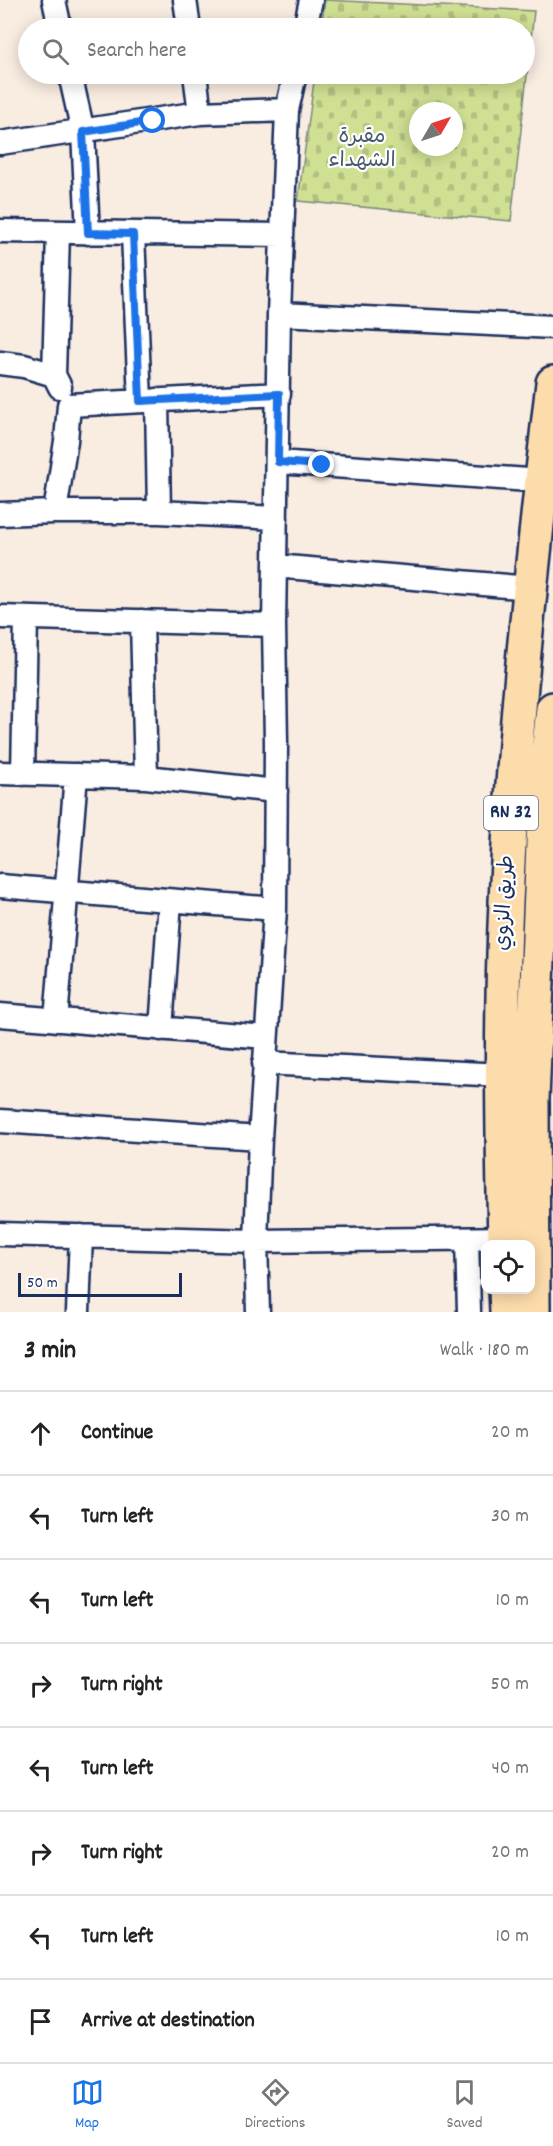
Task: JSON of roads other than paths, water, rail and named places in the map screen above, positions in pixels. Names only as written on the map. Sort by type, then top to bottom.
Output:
[{"type":"main road","name":"طريق الزوي","points":[[514,1240],[502,1075],[504,954],[510,821],[530,588],[553,383]]},
{"type":"main road","name":"طريق الزوي","points":[[514,1240],[532,1099],[546,776],[553,709]]},
{"type":"main road","points":[[506,1294],[507,1312]]},
{"type":"main road","name":"طريق الزوي","points":[[528,1294],[533,1312]]},
{"type":"street","points":[[54,0],[58,18]]},
{"type":"street","points":[[185,0],[188,18]]},
{"type":"street","points":[[307,18],[311,0]]},
{"type":"street","points":[[72,84],[83,132],[88,233]]},
{"type":"street","points":[[196,84],[200,114]]},
{"type":"street","points":[[258,1312],[256,1241],[260,1138],[275,909],[274,566],[278,462],[279,314],[287,110],[293,84]]},
{"type":"street","points":[[0,143],[200,114],[287,110]]},
{"type":"street","points":[[0,231],[282,235]]},
{"type":"street","points":[[56,512],[69,405],[54,375],[58,233]]},
{"type":"street","points":[[133,234],[159,512]]},
{"type":"street","points":[[279,314],[553,327]]},
{"type":"street","points":[[0,363],[24,366],[54,375]]},
{"type":"street","points":[[69,405],[279,394]]},
{"type":"street","points":[[278,462],[542,481]]},
{"type":"street","points":[[0,514],[159,512],[276,518]]},
{"type":"street","points":[[274,566],[530,588]]},
{"type":"street","points":[[0,617],[274,625]]},
{"type":"street","points":[[23,774],[26,618]]},
{"type":"street","points":[[142,621],[146,777]]},
{"type":"street","points":[[0,773],[146,777],[276,790]]},
{"type":"street","points":[[56,1020],[76,775]]},
{"type":"street","points":[[0,886],[275,909]]},
{"type":"street","points":[[161,1029],[170,901]]},
{"type":"street","points":[[0,1015],[265,1037]]},
{"type":"street","points":[[264,1063],[502,1075]]},
{"type":"street","points":[[0,1122],[260,1138]]},
{"type":"street","points":[[0,1234],[256,1241],[514,1240]]},
{"type":"street","points":[[78,1312],[81,1236]]},
{"type":"street","points":[[467,1239],[468,1312]]},
{"type":"park label","name":"مقبرة الشهداء","points":[[362,150]]}]
